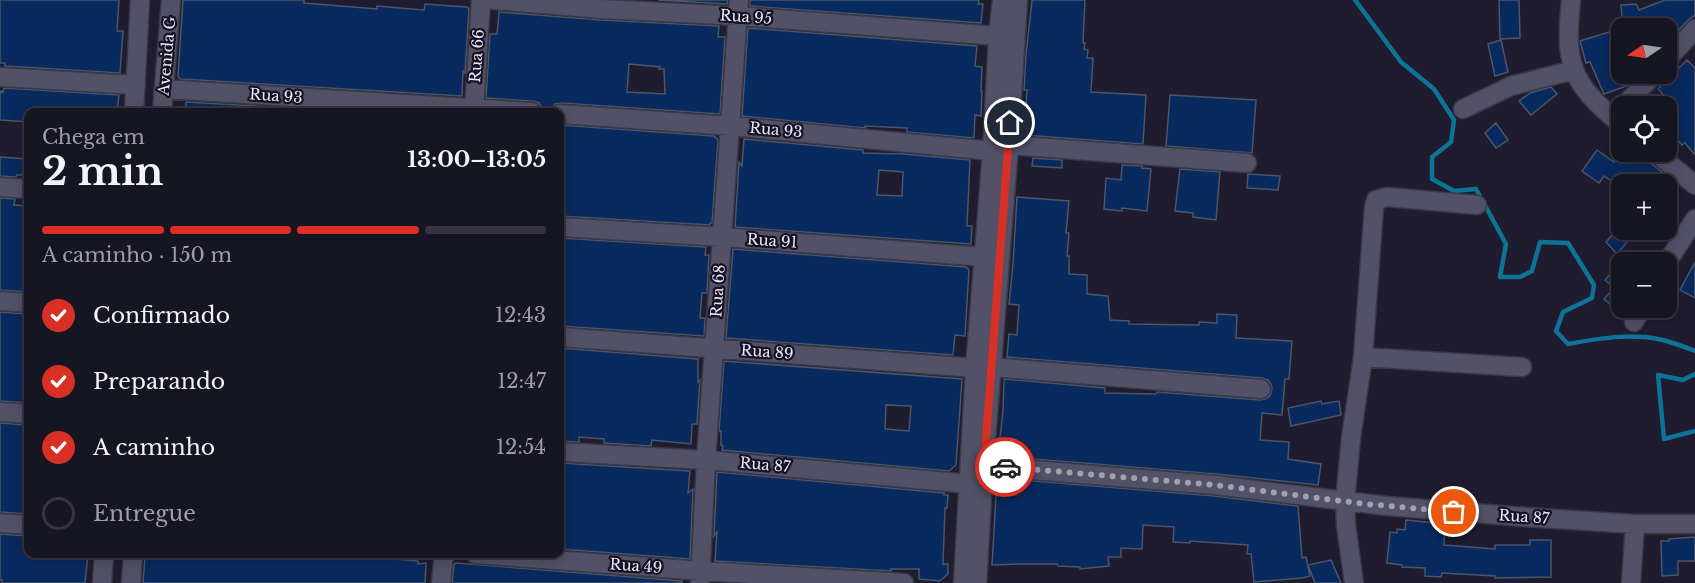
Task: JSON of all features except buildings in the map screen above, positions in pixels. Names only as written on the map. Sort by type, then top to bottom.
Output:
[{"type":"street","name":"Avenida G","points":[[134,108],[140,0]]},
{"type":"street","name":"Avenida G","points":[[162,108],[171,0]]},
{"type":"street","name":"Rua 66","points":[[474,108],[481,0]]},
{"type":"street","name":"Rua 95","points":[[494,0],[602,9],[739,8],[998,36]]},
{"type":"street","points":[[963,583],[1001,148],[998,36],[1002,0]]},
{"type":"street","points":[[977,583],[984,466],[985,257],[1001,148],[1018,0]]},
{"type":"street","points":[[1571,0],[1570,54],[1574,70],[1585,89],[1599,106],[1611,111]]},
{"type":"street","name":"Rua 68","points":[[701,577],[706,460],[739,8]]},
{"type":"street","points":[[1677,49],[1695,29]]},
{"type":"street","points":[[1463,109],[1511,86],[1574,70]]},
{"type":"street","points":[[0,77],[136,85]]},
{"type":"street","points":[[1636,96],[1646,84]]},
{"type":"street","name":"Rua 93","points":[[164,89],[432,108]]},
{"type":"street","name":"Rua 93","points":[[564,114],[1001,148],[1247,162]]},
{"type":"street","points":[[1667,162],[1695,185]]},
{"type":"street","points":[[0,187],[24,189]]},
{"type":"street","points":[[1354,583],[1345,501],[1351,438],[1363,357],[1376,200],[1388,196],[1477,205]]},
{"type":"street","points":[[1674,252],[1695,219]]},
{"type":"street","name":"Rua 91","points":[[564,227],[985,257]]},
{"type":"street","points":[[0,301],[24,303]]},
{"type":"street","name":"Rua 89","points":[[564,336],[1261,388]]},
{"type":"street","points":[[1363,357],[1522,367]]},
{"type":"street","points":[[0,412],[24,414]]},
{"type":"street","name":"Rua 87","points":[[564,452],[706,460],[970,484]]},
{"type":"street","name":"Rua 87","points":[[984,466],[1215,485],[1345,501],[1525,518],[1635,524],[1695,524]]},
{"type":"street","points":[[0,523],[24,525]]},
{"type":"street","points":[[1631,583],[1635,524]]},
{"type":"street","points":[[102,583],[104,558]]},
{"type":"street","points":[[131,583],[134,558]]},
{"type":"street","points":[[441,583],[444,558]]},
{"type":"street","name":"Rua 49","points":[[514,558],[701,577],[904,583]]},
{"type":"waterway","points":[[1355,0],[1401,62],[1434,89],[1454,120],[1451,142],[1432,157],[1432,179],[1454,191],[1476,189],[1506,244],[1500,277],[1520,277],[1532,271],[1540,242],[1568,243],[1594,285],[1592,298],[1563,312],[1556,331],[1568,344],[1604,338],[1639,337],[1663,340],[1695,351]]},
{"type":"waterway","points":[[1695,374],[1683,380],[1658,375],[1664,439],[1695,431]]},
{"type":"way so far","points":[[1005,467],[1215,485],[1366,504],[1454,512]]},
{"type":"route","points":[[1005,467],[984,466],[1010,123]]}]
